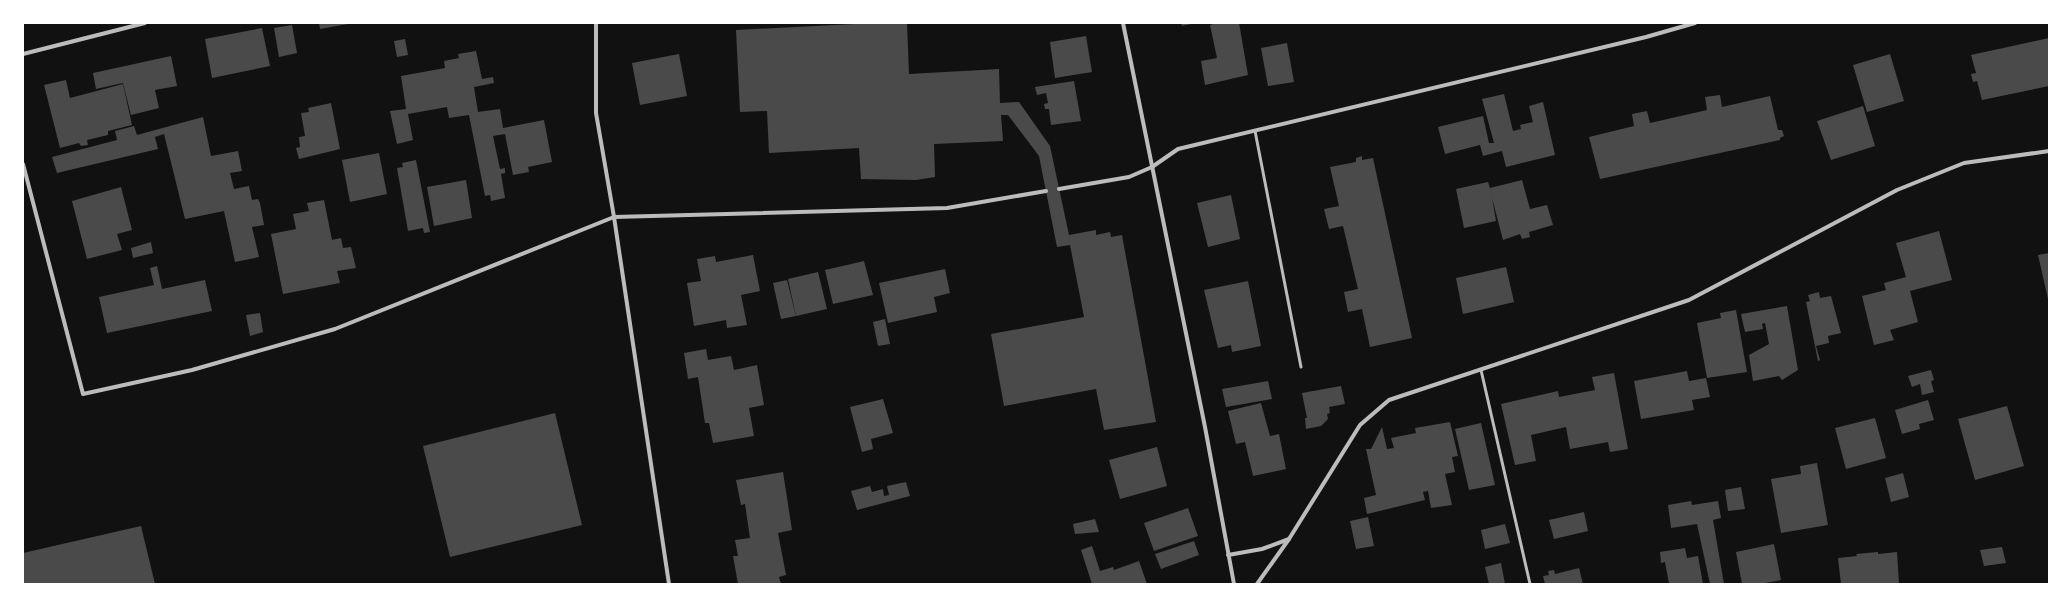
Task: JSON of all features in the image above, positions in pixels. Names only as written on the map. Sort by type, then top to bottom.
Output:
[{"type":"street","points":[[23,54],[144,23]]},
{"type":"street","points":[[596,23],[596,112],[614,217],[669,584]]},
{"type":"street","points":[[1123,23],[1234,584]]},
{"type":"street","points":[[1059,189],[1129,177],[1152,167],[1178,149],[1646,37],[1695,23]]},
{"type":"street","points":[[1257,584],[1289,539],[1360,425],[1389,400],[1689,300],[1897,190],[1964,163],[2049,151]]},
{"type":"street","points":[[23,164],[83,394],[192,370],[336,329],[614,217],[947,208],[1046,191]]},
{"type":"street","points":[[1228,555],[1262,549],[1289,539]]},
{"type":"lane","points":[[1255,131],[1301,366]]},
{"type":"lane","points":[[1481,370],[1530,584]]},
{"type":"building","points":[[319,23],[348,23],[348,24],[320,29]]},
{"type":"building","points":[[874,23],[907,23],[909,74],[999,69],[1000,103],[1019,102],[1050,146],[1069,235],[1096,230],[1096,235],[1110,232],[1111,237],[1122,235],[1156,422],[1104,430],[1096,389],[1004,406],[991,334],[1084,317],[1070,245],[1057,247],[1039,156],[1008,115],[1001,115],[1003,141],[934,144],[935,177],[916,180],[861,179],[859,148],[769,153],[767,111],[740,112],[736,30]]},
{"type":"building","points":[[1181,23],[1191,23],[1191,24],[1182,26]]},
{"type":"building","points":[[1216,23],[1239,23],[1248,75],[1205,85],[1201,61],[1217,58],[1210,25]]},
{"type":"building","points":[[292,25],[297,53],[279,57],[274,28]]},
{"type":"building","points":[[262,28],[270,66],[212,78],[205,39]]},
{"type":"building","points":[[1086,36],[1092,72],[1055,78],[1050,42]]},
{"type":"building","points":[[2049,38],[2049,86],[1982,100],[1977,81],[1973,82],[1971,74],[1976,73],[1971,55]]},
{"type":"building","points":[[405,39],[408,55],[397,57],[394,41]]},
{"type":"building","points":[[1287,43],[1294,82],[1268,86],[1261,48]]},
{"type":"building","points":[[476,51],[482,79],[493,77],[494,83],[474,87],[478,112],[500,109],[503,128],[544,120],[552,162],[528,167],[529,172],[513,175],[505,134],[493,136],[500,169],[505,168],[505,173],[501,174],[505,198],[491,201],[490,195],[485,196],[469,115],[449,118],[447,107],[408,114],[413,140],[397,144],[390,111],[406,109],[401,76],[445,68],[444,61],[459,58],[458,54]]},
{"type":"building","points":[[679,54],[687,96],[640,105],[632,63]]},
{"type":"building","points":[[1890,54],[1904,101],[1867,112],[1853,65]]},
{"type":"building","points":[[171,56],[177,86],[155,90],[159,108],[131,115],[123,83],[96,89],[93,73]]},
{"type":"building","points":[[66,80],[70,98],[123,84],[132,125],[108,131],[108,135],[87,140],[88,145],[81,146],[79,143],[60,148],[44,85]]},
{"type":"building","points":[[1074,81],[1081,121],[1051,125],[1049,109],[1045,109],[1044,104],[1048,103],[1046,93],[1037,95],[1035,87]]},
{"type":"building","points":[[1504,94],[1513,131],[1521,129],[1520,125],[1533,122],[1529,106],[1543,102],[1555,155],[1506,167],[1502,151],[1483,156],[1480,145],[1445,154],[1438,127],[1483,116],[1489,143],[1494,143],[1482,99]]},
{"type":"building","points":[[1720,95],[1722,107],[1770,96],[1778,130],[1782,130],[1784,136],[1780,138],[1780,140],[1600,179],[1589,137],[1634,126],[1632,114],[1647,111],[1650,123],[1707,110],[1705,97]]},
{"type":"building","points":[[331,103],[340,149],[299,159],[296,148],[300,147],[299,137],[305,136],[301,113],[309,112],[308,108]]},
{"type":"building","points":[[1863,106],[1875,146],[1831,160],[1817,121]]},
{"type":"building","points":[[203,117],[211,156],[238,151],[242,171],[230,173],[234,189],[249,186],[252,200],[258,199],[260,203],[264,225],[252,227],[259,257],[235,262],[224,211],[185,219],[164,134],[155,137],[158,149],[57,173],[52,157],[117,140],[115,131],[134,126],[137,135]]},
{"type":"building","points":[[379,153],[387,194],[350,202],[342,160]]},
{"type":"building","points":[[1362,156],[1362,160],[1373,158],[1412,338],[1370,347],[1362,309],[1348,312],[1344,292],[1358,289],[1343,226],[1329,229],[1324,209],[1339,206],[1330,167],[1356,162],[1356,158]]},
{"type":"building","points":[[416,160],[430,232],[424,233],[423,228],[408,231],[397,168],[403,167],[402,163]]},
{"type":"building","points":[[466,180],[472,218],[434,226],[427,187]]},
{"type":"building","points":[[1522,180],[1530,209],[1547,205],[1553,225],[1529,232],[1530,237],[1522,239],[1520,234],[1503,240],[1492,198],[1496,221],[1464,228],[1456,189],[1488,182],[1490,188]]},
{"type":"building","points":[[121,187],[132,230],[117,234],[122,250],[87,259],[72,201]]},
{"type":"building","points":[[1231,195],[1240,239],[1208,247],[1197,203]]},
{"type":"building","points":[[324,200],[332,240],[341,238],[343,248],[351,247],[356,268],[337,271],[340,283],[283,294],[271,234],[296,229],[293,214],[309,211],[307,203]]},
{"type":"building","points":[[1939,231],[1952,280],[1910,291],[1918,322],[1890,330],[1894,340],[1874,345],[1862,296],[1886,290],[1884,283],[1906,277],[1896,243]]},
{"type":"building","points":[[151,242],[153,253],[133,258],[131,248]]},
{"type":"building","points":[[2049,253],[2049,299],[2048,299],[2038,255]]},
{"type":"building","points":[[753,255],[760,291],[741,295],[747,325],[727,328],[726,320],[694,326],[687,283],[701,281],[697,259],[715,256],[716,262]]},
{"type":"building","points":[[864,261],[873,295],[833,304],[825,270]]},
{"type":"building","points":[[157,266],[162,289],[205,280],[212,311],[107,333],[99,297],[154,285],[150,268]]},
{"type":"building","points":[[1506,267],[1514,302],[1463,314],[1456,278]]},
{"type":"building","points":[[945,269],[950,293],[934,297],[937,312],[888,323],[879,283]]},
{"type":"building","points":[[818,272],[827,309],[796,316],[788,279]]},
{"type":"building","points":[[787,280],[796,316],[781,319],[773,283]]},
{"type":"building","points":[[1248,281],[1261,346],[1232,352],[1231,345],[1218,348],[1204,290]]},
{"type":"building","points":[[1819,292],[1820,298],[1831,296],[1841,333],[1828,336],[1829,343],[1816,346],[1820,360],[1818,361],[1806,302],[1810,301],[1808,295]]},
{"type":"building","points":[[1787,306],[1798,370],[1782,380],[1779,376],[1753,381],[1749,355],[1769,344],[1765,323],[1762,324],[1763,329],[1745,332],[1741,314]]},
{"type":"building","points":[[1736,310],[1747,372],[1707,378],[1697,323],[1721,318],[1720,313]]},
{"type":"building","points":[[260,313],[263,332],[250,336],[246,315]]},
{"type":"building","points":[[885,319],[890,344],[878,346],[873,322]]},
{"type":"building","points":[[706,349],[708,360],[731,356],[734,370],[757,365],[764,405],[749,408],[754,436],[713,443],[709,423],[705,423],[698,377],[688,379],[684,353]]},
{"type":"building","points":[[1931,370],[1934,380],[1931,381],[1934,392],[1922,395],[1920,384],[1912,387],[1908,376]]},
{"type":"building","points":[[1687,371],[1689,381],[1706,378],[1710,397],[1692,400],[1694,410],[1641,419],[1634,381]]},
{"type":"building","points":[[1614,373],[1628,449],[1610,452],[1608,442],[1570,449],[1566,427],[1531,435],[1536,461],[1515,465],[1501,404],[1558,391],[1559,397],[1595,390],[1592,377]]},
{"type":"building","points":[[1268,381],[1272,399],[1226,407],[1222,389]]},
{"type":"building","points":[[1341,386],[1345,404],[1329,407],[1330,413],[1327,414],[1328,419],[1321,426],[1306,429],[1305,418],[1307,418],[1302,393]]},
{"type":"building","points":[[883,399],[893,433],[871,439],[873,449],[862,452],[850,407]]},
{"type":"building","points":[[1928,400],[1934,420],[1919,424],[1920,429],[1902,434],[1895,410]]},
{"type":"building","points":[[1261,403],[1270,436],[1279,434],[1286,469],[1253,476],[1245,442],[1236,444],[1228,411]]},
{"type":"building","points":[[2007,406],[2024,466],[1975,480],[1958,419]]},
{"type":"building","points":[[555,413],[582,525],[450,557],[423,446]]},
{"type":"building","points":[[1875,418],[1886,458],[1846,469],[1835,428]]},
{"type":"building","points":[[1450,422],[1458,456],[1452,457],[1455,472],[1445,474],[1452,505],[1431,508],[1428,491],[1423,492],[1425,500],[1367,514],[1364,498],[1376,495],[1366,449],[1371,449],[1382,427],[1387,449],[1394,448],[1391,438],[1416,433],[1415,428]]},
{"type":"building","points":[[1481,423],[1495,485],[1469,490],[1455,429]]},
{"type":"building","points":[[1157,447],[1167,486],[1120,499],[1109,460]]},
{"type":"building","points":[[1817,463],[1828,525],[1781,533],[1771,479],[1801,474],[1800,466]]},
{"type":"building","points":[[783,472],[792,530],[778,533],[786,575],[779,577],[781,584],[738,584],[733,556],[738,556],[735,540],[750,538],[745,504],[741,505],[736,480]]},
{"type":"building","points":[[1903,473],[1909,497],[1891,502],[1885,478]]},
{"type":"building","points":[[906,482],[910,496],[857,510],[851,491],[870,486],[872,492],[883,489],[884,496],[889,495],[887,486]]},
{"type":"building","points":[[1741,487],[1745,509],[1728,511],[1725,490]]},
{"type":"building","points":[[1691,501],[1692,505],[1718,501],[1721,518],[1713,520],[1724,584],[1710,584],[1697,524],[1671,528],[1668,505]]},
{"type":"building","points":[[1188,508],[1198,536],[1154,551],[1144,523]]},
{"type":"building","points":[[1584,512],[1588,531],[1554,539],[1549,520]]},
{"type":"building","points":[[1368,517],[1374,546],[1356,549],[1350,521]]},
{"type":"building","points":[[1095,519],[1099,532],[1075,534],[1073,524]]},
{"type":"building","points":[[1505,524],[1510,543],[1485,549],[1481,530]]},
{"type":"building","points":[[141,526],[155,584],[23,584],[23,553]]},
{"type":"building","points":[[1194,541],[1199,555],[1161,569],[1155,554]]},
{"type":"building","points":[[1774,544],[1781,580],[1760,584],[1742,584],[1736,552]]},
{"type":"building","points":[[1092,546],[1100,571],[1113,567],[1114,570],[1139,561],[1147,584],[1092,584],[1081,550]]},
{"type":"building","points":[[2002,547],[2006,563],[1984,566],[1980,550]]},
{"type":"building","points":[[1685,548],[1687,558],[1698,556],[1703,584],[1669,584],[1665,562],[1661,563],[1660,552]]},
{"type":"building","points":[[1878,552],[1878,554],[1897,552],[1899,584],[1841,584],[1838,558],[1857,556],[1856,554]]},
{"type":"building","points":[[1501,563],[1505,584],[1489,584],[1485,567]]},
{"type":"building","points":[[1579,568],[1583,584],[1545,584],[1543,576],[1549,575],[1548,571],[1554,570],[1555,574]]}]
